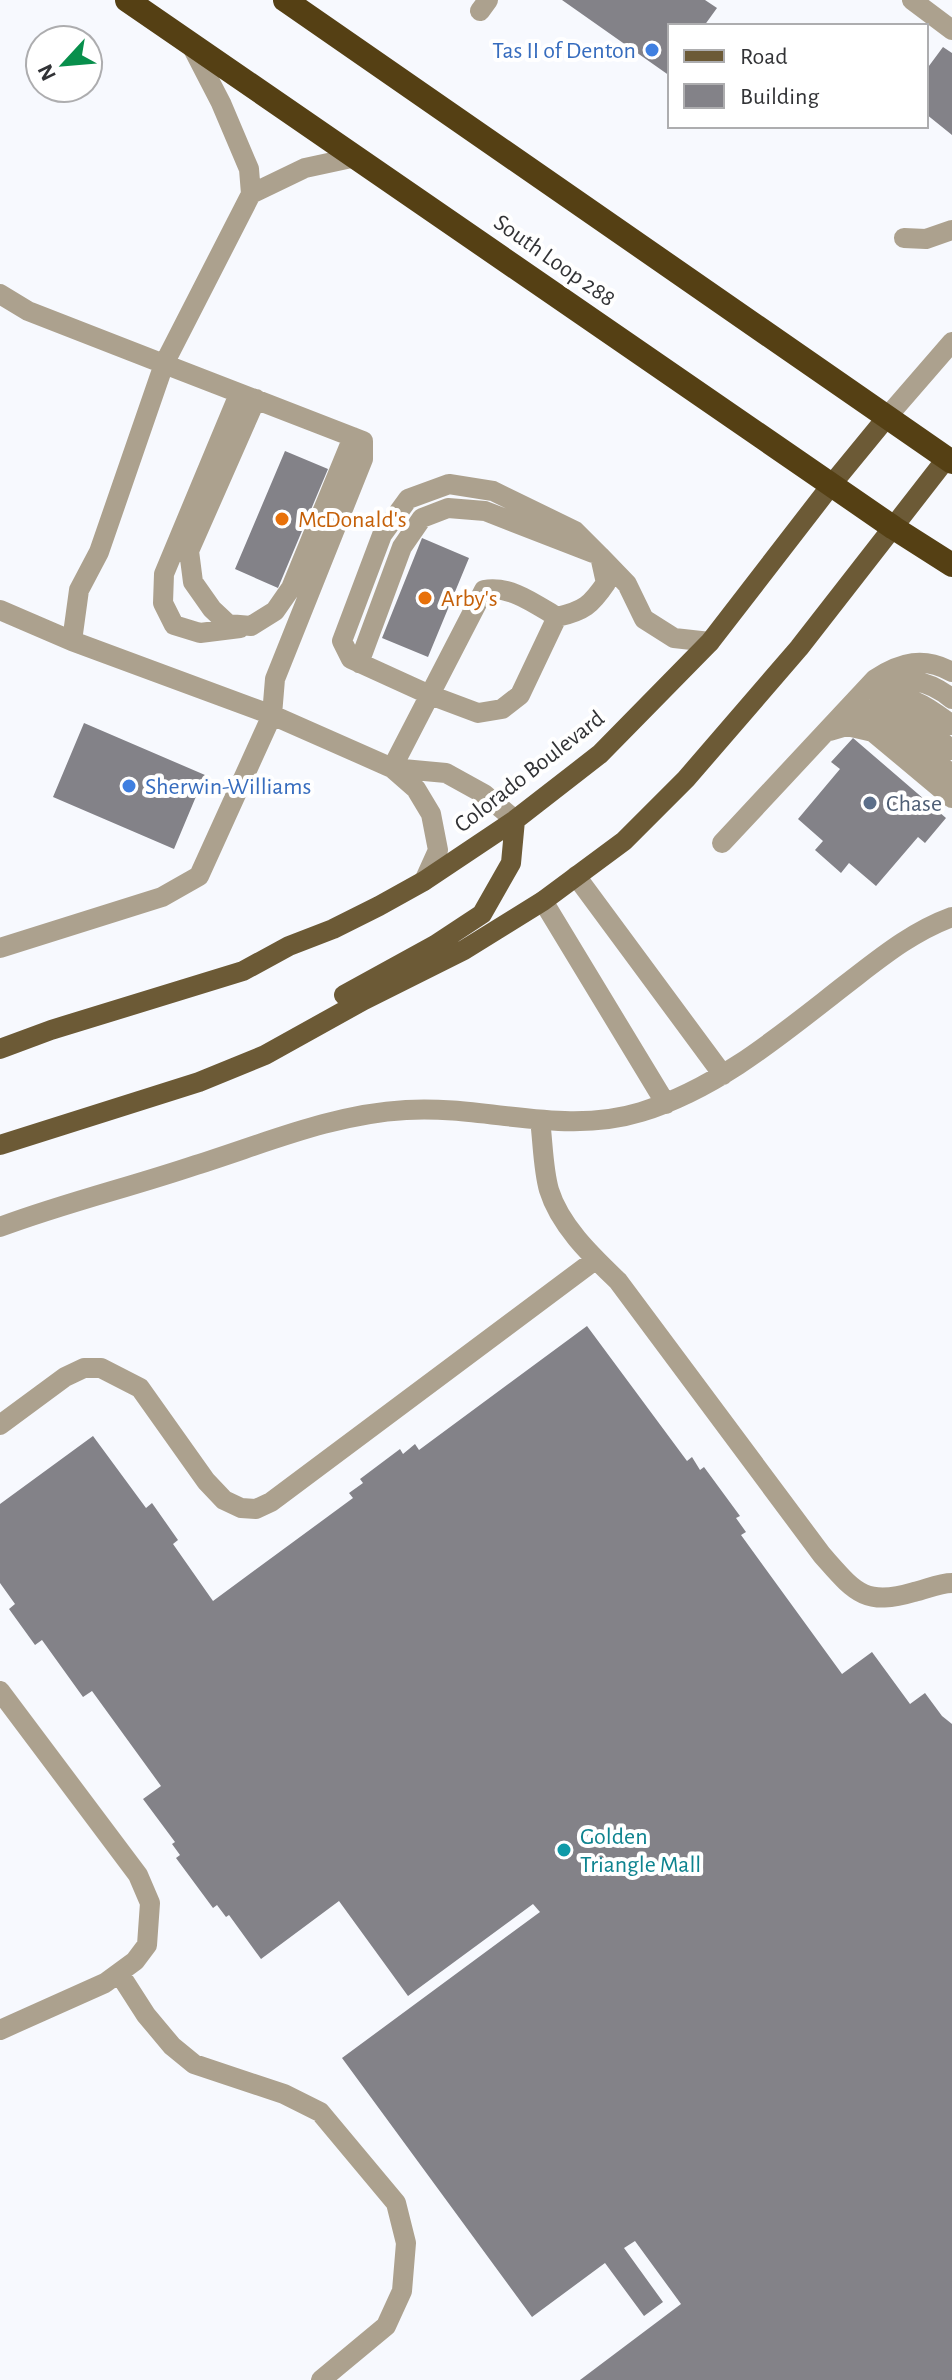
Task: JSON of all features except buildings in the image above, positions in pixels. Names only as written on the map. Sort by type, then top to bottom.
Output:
[{"type":"highway","name":"South Loop 288","points":[[127,0],[952,565]]},
{"type":"highway","points":[[285,0],[887,417],[950,457]]},
{"type":"main road","name":"Colorado Boulevard","points":[[0,1049],[51,1030],[243,971],[289,946],[379,906],[424,881],[515,820],[600,754],[710,642],[887,417]]},
{"type":"main road","points":[[0,1145],[199,1082],[265,1055],[364,1000],[464,950],[543,901],[624,841],[686,779],[799,648],[950,457]]},
{"type":"main road","points":[[265,1055],[294,1023],[435,945],[482,914],[511,863],[515,820]]},
{"type":"street","points":[[912,0],[952,30]]},
{"type":"street","points":[[72,641],[79,590],[99,552],[164,364],[251,194],[249,169],[221,103],[190,43]]},
{"type":"street","points":[[251,194],[305,168],[356,157]]},
{"type":"street","points":[[904,238],[926,239],[952,230]]},
{"type":"street","points":[[0,294],[28,311],[363,441],[363,459],[275,679],[272,715],[199,876],[162,897],[0,948]]},
{"type":"street","name":"Colorado Boulevard","points":[[887,417],[952,342]]},
{"type":"street","points":[[247,397],[189,551],[193,582],[212,609],[228,624],[251,626]]},
{"type":"street","points":[[247,397],[164,574],[163,603],[174,625],[200,633],[251,626],[275,611],[291,588],[353,437]]},
{"type":"street","points":[[557,617],[520,695],[502,709],[478,713],[351,659],[342,641],[382,535],[408,499],[449,484],[493,491],[575,531],[627,584],[644,619],[674,638],[710,642]]},
{"type":"street","points":[[392,768],[484,590],[497,588],[509,592],[557,617],[578,613],[594,600],[606,583],[600,556]]},
{"type":"street","points":[[0,610],[72,641],[272,715],[392,768],[416,789],[431,814],[438,850],[424,881]]},
{"type":"street","points":[[722,843],[885,672],[916,661],[938,664],[952,672]]},
{"type":"street","points":[[846,712],[899,679],[920,681],[938,688],[952,699]]},
{"type":"street","points":[[846,712],[869,699],[912,699],[952,725]]},
{"type":"street","points":[[846,712],[880,707],[899,711],[914,719],[952,750]]},
{"type":"street","points":[[846,712],[887,724],[903,733],[952,775]]},
{"type":"street","points":[[846,712],[847,726],[873,732],[952,798]]},
{"type":"street","points":[[392,768],[446,773],[484,794],[515,820]]},
{"type":"street","points":[[576,876],[723,1075]]},
{"type":"street","points":[[543,901],[666,1104]]},
{"type":"street","points":[[0,1227],[199,1165],[298,1130],[363,1114],[408,1109],[585,1121],[637,1114],[666,1104],[723,1075],[891,949],[952,917]]},
{"type":"street","points":[[540,1120],[549,1189],[559,1213],[595,1260],[618,1281],[822,1555],[848,1584],[873,1599],[900,1596],[952,1583]]},
{"type":"street","points":[[0,1425],[65,1377],[84,1368],[101,1368],[140,1388],[206,1481],[224,1500],[241,1508],[256,1509],[271,1502],[595,1260]]},
{"type":"street","points":[[0,1691],[138,1875],[150,1903],[147,1945],[135,1961],[105,1983],[0,2030]]},
{"type":"street","points":[[119,1973],[146,2015],[172,2046],[194,2064],[284,2094],[320,2112],[396,2203],[406,2243],[402,2291],[386,2326],[321,2380]]},
{"type":"place","name":"Tas II of Denton","points":[[652,50]]},
{"type":"place","name":"McDonald's","points":[[282,519]]},
{"type":"place","name":"Arby's","points":[[425,598]]},
{"type":"place","name":"Sherwin-Williams","points":[[129,786]]},
{"type":"place","name":"Chase","points":[[870,803]]},
{"type":"place","name":"Golden Triangle Mall","points":[[564,1850]]}]
